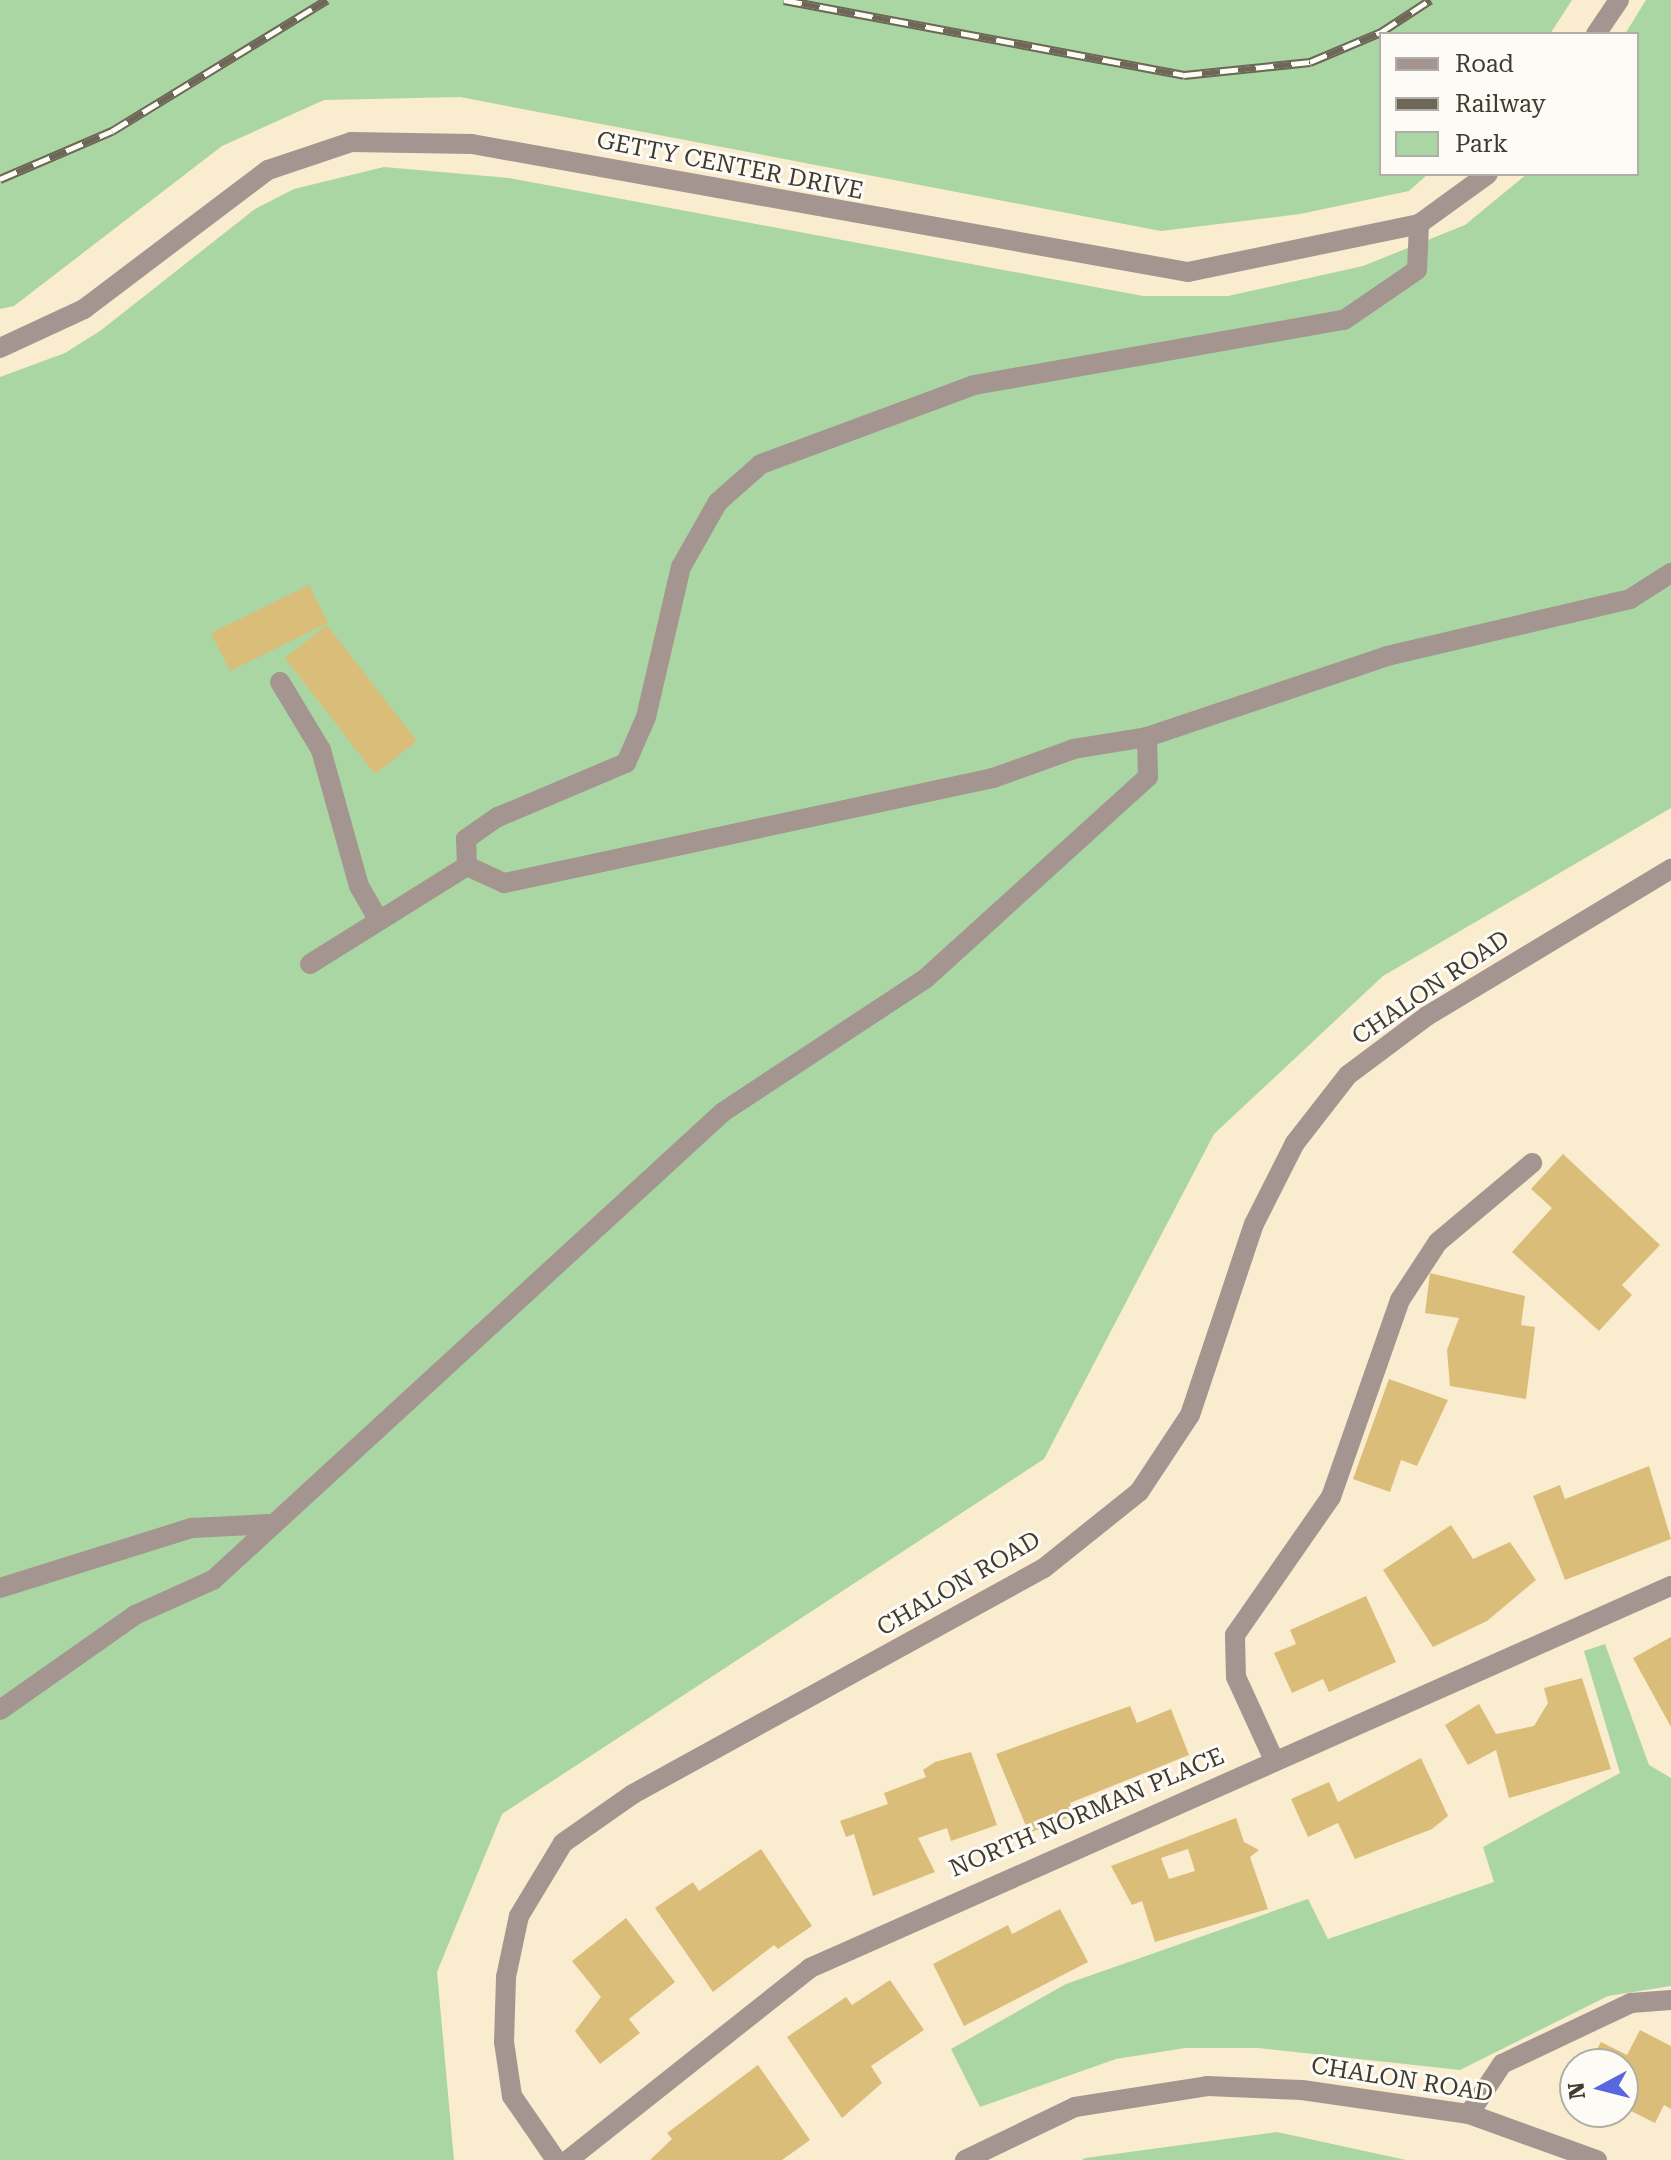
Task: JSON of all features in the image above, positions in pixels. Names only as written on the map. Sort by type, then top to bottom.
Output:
[{"type":"street","points":[[1597,32],[1619,0]]},
{"type":"street","name":"GETTY CENTER DRIVE","points":[[0,348],[84,309],[268,170],[351,142],[472,144],[1147,269],[1226,268],[1419,224],[1485,176]]},
{"type":"street","points":[[467,866],[466,839],[498,817],[626,763],[646,717],[681,567],[718,502],[761,464],[974,385],[1344,320],[1417,270],[1419,224]]},
{"type":"street","points":[[467,866],[504,883],[1147,737],[1387,656],[1630,599],[1671,573]]},
{"type":"street","points":[[280,682],[321,750],[359,886],[377,917]]},
{"type":"street","points":[[0,1710],[135,1615],[213,1580],[268,1524],[723,1112],[925,979],[1148,777],[1147,737]]},
{"type":"street","points":[[310,964],[377,917],[467,866]]},
{"type":"street","name":"CHALON ROAD","points":[[556,2160],[512,2096],[504,2042],[506,1977],[519,1916],[563,1843],[633,1794],[1044,1568],[1139,1492],[1190,1415],[1254,1224],[1295,1143],[1348,1075],[1427,1016],[1671,869]]},
{"type":"street","points":[[1274,1760],[1236,1677],[1235,1635],[1331,1497],[1407,1288],[1438,1242],[1532,1163]]},
{"type":"street","points":[[0,1588],[192,1528],[268,1524]]},
{"type":"street","name":"NORTH NORMAN PLACE","points":[[568,2160],[810,1968],[1671,1586]]},
{"type":"street","points":[[1469,2114],[1502,2064],[1631,2003],[1671,2000]]},
{"type":"street","name":"CHALON ROAD","points":[[965,2160],[1075,2107],[1207,2086],[1302,2090],[1469,2114],[1597,2160]]},
{"type":"green space","points":[[0,0],[1572,0],[1551,32],[1379,32],[1379,176],[1426,176],[1409,191],[1300,214],[1161,231],[460,97],[324,100],[222,146],[14,306],[0,309]]},
{"type":"green space","points":[[1646,0],[1671,0],[1671,808],[1383,976],[1214,1134],[1044,1459],[502,1814],[437,1972],[454,2160],[0,2160],[0,377],[65,353],[100,331],[255,209],[294,189],[384,167],[509,178],[1143,296],[1228,296],[1363,266],[1465,225],[1525,176],[1639,176],[1639,32],[1626,32]]},
{"type":"green space","points":[[1605,1644],[1649,1765],[1671,1778],[1671,1986],[1608,1996],[1460,2070],[1258,2048],[1185,2048],[1116,2059],[980,2107],[951,2049],[1066,1984],[1308,1899],[1328,1939],[1494,1882],[1483,1847],[1620,1773],[1584,1651]]},
{"type":"green space","points":[[1277,2132],[1406,2160],[1082,2160],[1085,2158]]},
{"type":"building","points":[[309,585],[328,623],[230,671],[211,633]]},
{"type":"building","points":[[327,625],[417,741],[375,774],[285,658]]},
{"type":"building","points":[[1563,1154],[1660,1245],[1622,1285],[1632,1295],[1599,1331],[1512,1252],[1552,1208],[1531,1189]]},
{"type":"building","points":[[1430,1273],[1525,1296],[1521,1325],[1535,1327],[1526,1399],[1450,1386],[1447,1350],[1459,1318],[1425,1313]]},
{"type":"building","points":[[1389,1379],[1448,1400],[1417,1466],[1401,1460],[1390,1492],[1353,1479]]},
{"type":"building","points":[[1649,1466],[1671,1539],[1565,1580],[1533,1496],[1560,1485],[1565,1499]]},
{"type":"building","points":[[1451,1525],[1473,1559],[1510,1542],[1536,1580],[1487,1621],[1433,1647],[1383,1570]]},
{"type":"building","points":[[1366,1596],[1396,1662],[1329,1692],[1323,1679],[1292,1693],[1274,1653],[1296,1644],[1290,1630]]},
{"type":"building","points":[[1671,1637],[1671,1727],[1633,1658]]},
{"type":"building","points":[[1582,1678],[1611,1769],[1509,1798],[1496,1750],[1468,1765],[1445,1725],[1479,1704],[1496,1734],[1534,1726],[1548,1703],[1544,1688]]},
{"type":"building","points":[[1130,1706],[1137,1723],[1171,1709],[1189,1755],[1070,1803],[1075,1815],[1029,1833],[996,1754]]},
{"type":"building","points":[[971,1752],[997,1825],[951,1841],[947,1828],[918,1838],[935,1872],[873,1896],[854,1834],[846,1837],[840,1821],[888,1804],[884,1793],[926,1777],[923,1770],[935,1762]]},
{"type":"building","points":[[1421,1758],[1448,1816],[1432,1829],[1355,1859],[1338,1823],[1308,1837],[1291,1799],[1329,1782],[1338,1802]]},
{"type":"building","points":[[1236,1818],[1244,1842],[1259,1850],[1250,1857],[1268,1909],[1155,1942],[1142,1901],[1132,1905],[1111,1866]],"holes":[[[1188,1849],[1195,1871],[1169,1879],[1161,1858]]]},
{"type":"building","points":[[761,1849],[812,1926],[778,1949],[774,1945],[713,1992],[655,1908],[693,1882],[699,1891]]},
{"type":"building","points":[[1060,1909],[1088,1962],[964,2026],[933,1964],[1008,1925],[1012,1934]]},
{"type":"building","points":[[626,1918],[675,1982],[629,2019],[640,2033],[600,2064],[575,2031],[601,1997],[572,1961]]},
{"type":"building","points":[[890,1980],[924,2030],[871,2066],[882,2083],[842,2118],[787,2037],[846,1997],[852,2005]]},
{"type":"building","points":[[1640,2030],[1671,2046],[1671,2109],[1664,2105],[1655,2123],[1639,2115],[1639,2048],[1631,2048]]},
{"type":"building","points":[[1601,2042],[1613,2048],[1598,2048]]},
{"type":"building","points":[[758,2065],[810,2140],[782,2160],[650,2160],[672,2139],[667,2133]]},
{"type":"railway","points":[[0,179],[112,131],[327,0]]},
{"type":"railway","points":[[784,0],[1184,75],[1310,62],[1379,33]]},
{"type":"railway","points":[[1381,32],[1430,0]]}]
